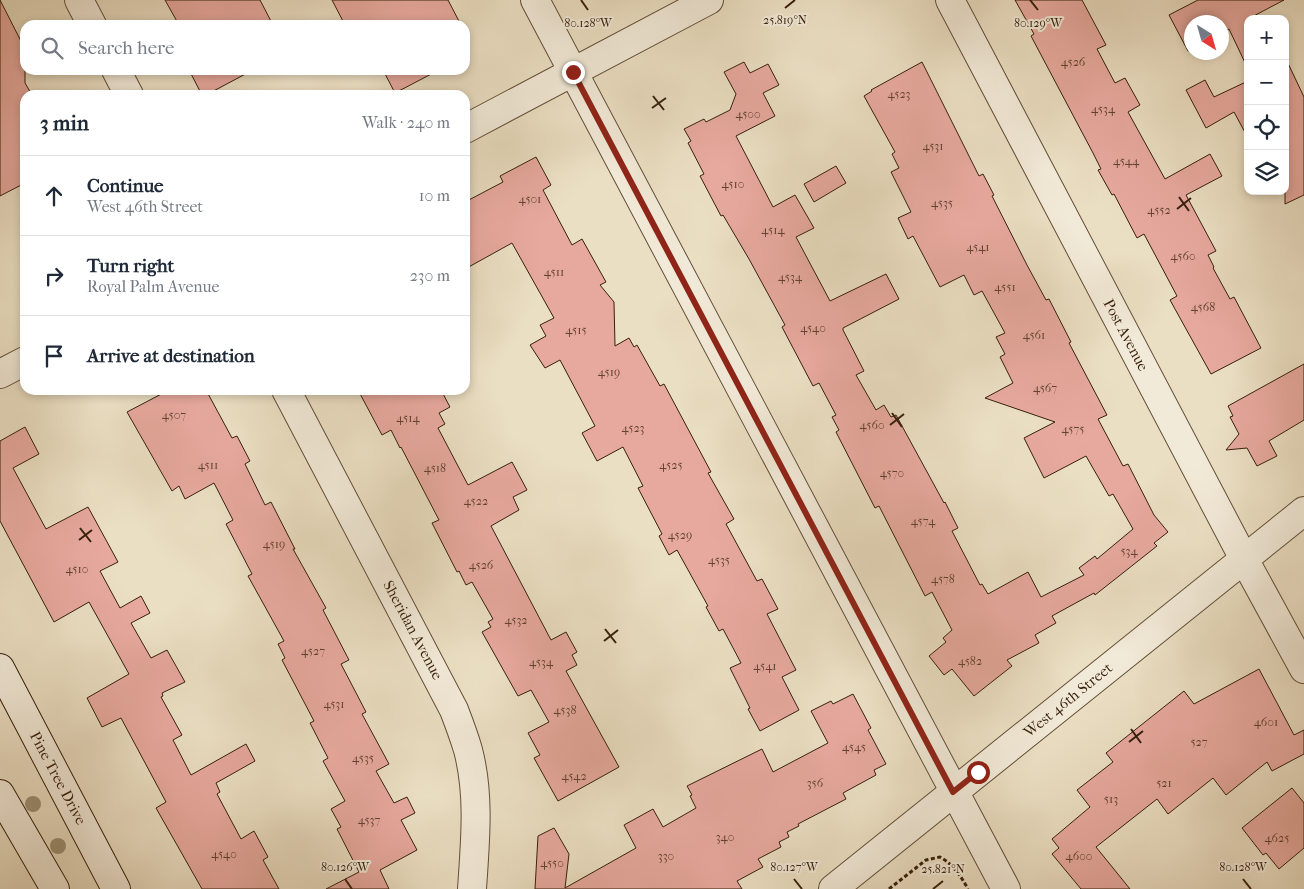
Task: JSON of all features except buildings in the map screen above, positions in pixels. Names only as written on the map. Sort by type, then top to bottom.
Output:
[{"type":"street","points":[[78,0],[89,20]]},
{"type":"street","points":[[535,0],[1006,889]]},
{"type":"street","points":[[470,126],[709,0]]},
{"type":"street","name":"Post Avenue","points":[[950,0],[1244,559],[1304,669]]},
{"type":"street","points":[[119,75],[126,90]]},
{"type":"street","points":[[0,374],[20,364]]},
{"type":"street","name":"Sheridan Avenue","points":[[289,395],[444,688],[458,719],[468,751],[474,788],[476,833],[472,889]]},
{"type":"street","name":"West 46th Street","points":[[833,889],[1304,511]]},
{"type":"street","name":"Pine Tree Drive","points":[[0,668],[116,889]]},
{"type":"street","points":[[0,794],[55,889]]},
{"type":"path","points":[[889,889],[926,860],[940,857],[949,862],[958,871],[968,889]]},
{"type":"route","points":[[573,72],[953,792],[978,772]]}]
